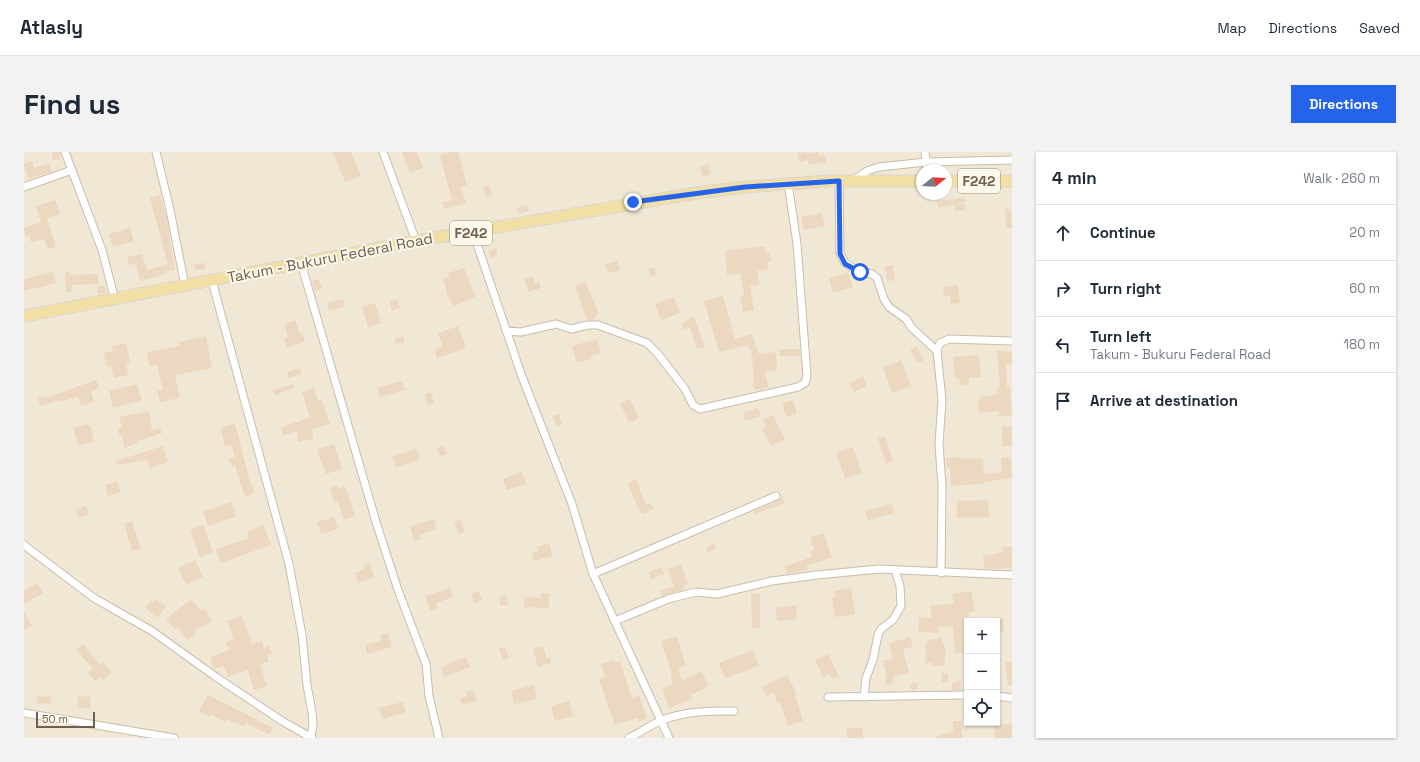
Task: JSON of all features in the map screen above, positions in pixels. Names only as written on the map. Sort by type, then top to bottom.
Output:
[{"type":"main road","name":"Takum - Bukuru Federal Road","points":[[24,316],[115,300],[301,263],[696,192],[788,183],[839,181],[916,181]]},
{"type":"main road","name":"F242","points":[[952,181],[1012,181]]},
{"type":"street","points":[[65,152],[102,250],[115,300]]},
{"type":"street","points":[[156,152],[170,210],[185,286]]},
{"type":"street","points":[[383,152],[416,242]]},
{"type":"street","points":[[925,152],[926,162]]},
{"type":"street","points":[[853,181],[867,171],[879,167],[926,162],[1012,160]]},
{"type":"street","points":[[24,186],[72,170]]},
{"type":"street","points":[[839,181],[840,254],[845,264],[860,272],[872,274],[876,278],[884,299],[890,307],[906,319],[912,328],[937,351]]},
{"type":"street","points":[[506,330],[521,332],[556,324],[570,329],[598,326],[647,343],[658,354],[685,389],[693,405],[700,409],[798,387],[805,383],[807,369],[797,244],[788,183]]},
{"type":"street","points":[[473,232],[521,374],[572,504],[593,574],[669,738]]},
{"type":"street","points":[[301,263],[376,522],[398,590],[426,664],[429,696],[439,738]]},
{"type":"street","points":[[24,545],[94,598],[152,631],[216,677],[282,721],[311,738],[314,724],[307,685],[302,635],[289,564],[212,281]]},
{"type":"street","points":[[941,573],[942,486],[939,444],[942,400],[937,351],[940,343],[949,339],[1012,341]]},
{"type":"street","points":[[593,574],[776,496]]},
{"type":"street","points":[[615,621],[668,600],[696,592],[717,594],[779,580],[878,569],[1012,575]]},
{"type":"street","points":[[864,697],[866,678],[877,649],[878,635],[881,629],[893,620],[902,606],[900,586],[895,570]]},
{"type":"street","points":[[828,697],[964,695]]},
{"type":"street","points":[[1000,696],[1012,698]]},
{"type":"street","points":[[629,738],[660,721],[703,711],[734,712]]},
{"type":"street","points":[[24,713],[174,738]]},
{"type":"shaded area","points":[[24,152],[1012,152],[1012,738],[24,738]]},
{"type":"building","points":[[52,152],[60,152],[61,159],[53,160]]},
{"type":"building","points":[[333,152],[351,152],[361,176],[345,182]]},
{"type":"building","points":[[402,152],[417,152],[423,168],[410,173]]},
{"type":"building","points":[[458,152],[467,185],[461,187],[466,203],[444,209],[443,202],[452,200],[440,155]]},
{"type":"building","points":[[806,152],[806,154],[818,152],[819,156],[825,155],[826,162],[809,165],[808,160],[800,162],[797,153]]},
{"type":"building","points":[[32,161],[34,168],[49,163],[52,172],[28,179],[24,164]]},
{"type":"building","points":[[708,164],[711,174],[703,177],[700,167]]},
{"type":"building","points":[[489,185],[492,195],[486,197],[483,187]]},
{"type":"building","points":[[160,195],[167,220],[175,270],[165,271],[166,274],[140,281],[136,264],[129,265],[127,257],[142,254],[147,270],[168,264],[150,198]]},
{"type":"building","points":[[965,198],[965,202],[938,208],[937,201]]},
{"type":"building","points":[[55,200],[60,214],[47,218],[56,247],[48,249],[44,239],[31,242],[29,236],[25,237],[24,228],[41,222],[36,206]]},
{"type":"building","points":[[955,204],[965,204],[965,210],[955,211]]},
{"type":"building","points":[[527,205],[529,211],[519,214],[517,208]]},
{"type":"building","points":[[1005,209],[1011,209],[1012,228],[1006,228]]},
{"type":"building","points":[[822,213],[825,226],[804,230],[801,217]]},
{"type":"building","points":[[130,228],[134,241],[113,247],[109,234]]},
{"type":"building","points":[[765,246],[766,254],[770,253],[772,261],[767,261],[768,269],[757,271],[760,285],[750,286],[754,310],[743,312],[740,296],[744,295],[740,273],[727,275],[725,251]]},
{"type":"building","points":[[496,248],[498,255],[490,258],[488,251]]},
{"type":"building","points":[[617,261],[620,270],[608,273],[605,264]]},
{"type":"building","points":[[204,263],[205,269],[195,270],[194,264]]},
{"type":"building","points":[[893,265],[895,280],[887,281],[885,266]]},
{"type":"building","points":[[654,267],[657,275],[651,277],[648,269]]},
{"type":"building","points":[[464,268],[475,297],[454,306],[446,292],[443,279],[449,277],[448,273]]},
{"type":"building","points":[[53,272],[56,283],[24,291],[24,279]]},
{"type":"building","points":[[65,272],[70,272],[70,275],[98,274],[98,284],[71,285],[72,292],[66,293]]},
{"type":"building","points":[[848,273],[853,287],[833,293],[829,278]]},
{"type":"building","points":[[533,276],[535,283],[539,282],[541,288],[528,292],[524,279]]},
{"type":"building","points":[[319,279],[322,289],[315,291],[312,281]]},
{"type":"building","points":[[585,281],[599,314],[595,315],[596,318],[592,320],[587,320],[575,286]]},
{"type":"building","points":[[958,285],[960,303],[951,304],[950,295],[944,296],[943,287]]},
{"type":"building","points":[[98,286],[105,286],[106,293],[98,294]]},
{"type":"building","points":[[723,296],[735,339],[752,334],[759,354],[776,352],[777,370],[764,372],[769,387],[755,391],[752,383],[754,382],[751,349],[749,350],[748,345],[719,352],[704,301]]},
{"type":"building","points":[[674,297],[680,313],[661,320],[655,304]]},
{"type":"building","points":[[343,299],[345,306],[329,311],[327,303]]},
{"type":"building","points":[[397,299],[400,308],[392,311],[389,301]]},
{"type":"building","points":[[375,303],[381,323],[368,327],[362,307]]},
{"type":"building","points":[[694,317],[705,347],[697,349],[690,327],[684,330],[681,323]]},
{"type":"building","points":[[295,320],[300,334],[302,333],[305,341],[287,348],[284,338],[288,337],[284,324]]},
{"type":"building","points":[[458,326],[466,348],[437,358],[434,350],[443,346],[438,333]]},
{"type":"building","points":[[206,336],[212,368],[175,375],[180,398],[160,402],[157,391],[163,390],[157,364],[149,366],[147,352],[180,346],[179,342]]},
{"type":"building","points":[[403,336],[405,343],[396,344],[395,338]]},
{"type":"building","points":[[597,339],[601,353],[590,356],[591,359],[577,363],[572,346]]},
{"type":"building","points":[[126,343],[130,362],[126,363],[128,375],[114,378],[111,366],[107,367],[104,353],[113,351],[112,346]]},
{"type":"building","points":[[917,347],[924,360],[918,363],[910,350]]},
{"type":"building","points":[[780,349],[800,349],[800,356],[780,356]]},
{"type":"building","points":[[997,350],[1012,352],[1012,364],[1006,363],[1007,387],[1010,386],[1012,415],[999,416],[999,411],[979,413],[978,401],[981,401],[980,397],[998,394],[997,387],[1000,387]]},
{"type":"building","points":[[979,355],[981,377],[969,378],[969,384],[960,385],[959,378],[955,378],[953,357]]},
{"type":"building","points":[[901,360],[911,386],[892,393],[883,367]]},
{"type":"building","points":[[300,368],[301,374],[289,378],[287,372]]},
{"type":"building","points":[[863,376],[867,386],[854,392],[849,383]]},
{"type":"building","points":[[96,380],[99,388],[91,391],[94,402],[81,406],[78,396],[61,402],[60,400],[40,406],[38,398],[48,397]]},
{"type":"building","points":[[402,381],[405,390],[380,397],[377,388]]},
{"type":"building","points":[[137,384],[142,400],[113,408],[109,391]]},
{"type":"building","points":[[293,384],[294,388],[275,395],[273,390]]},
{"type":"building","points":[[314,388],[318,401],[322,400],[330,424],[312,429],[313,439],[298,442],[297,431],[283,435],[281,427],[310,418],[302,392]]},
{"type":"building","points":[[431,392],[434,403],[428,405],[425,394]]},
{"type":"building","points":[[630,399],[639,418],[629,423],[620,403]]},
{"type":"building","points":[[793,400],[797,414],[786,417],[782,403]]},
{"type":"building","points":[[758,408],[761,416],[745,421],[743,413]]},
{"type":"building","points":[[149,411],[152,430],[160,428],[162,433],[137,441],[137,443],[124,448],[122,435],[119,435],[118,427],[122,427],[119,417]]},
{"type":"building","points":[[559,414],[562,424],[556,426],[553,416]]},
{"type":"building","points":[[773,415],[785,440],[771,446],[762,428],[766,427],[763,420]]},
{"type":"building","points":[[235,423],[251,486],[252,485],[255,493],[245,497],[235,466],[232,467],[229,459],[235,457],[232,445],[225,446],[220,428]]},
{"type":"building","points":[[88,424],[91,426],[94,442],[78,446],[73,427]]},
{"type":"building","points":[[1002,426],[1012,427],[1012,446],[1002,446]]},
{"type":"building","points":[[885,436],[893,461],[886,464],[878,438]]},
{"type":"building","points":[[334,444],[342,469],[326,474],[317,449]]},
{"type":"building","points":[[163,446],[168,462],[150,468],[147,460],[117,465],[116,461]]},
{"type":"building","points":[[444,446],[447,454],[440,456],[437,448]]},
{"type":"building","points":[[853,447],[862,473],[845,479],[836,453]]},
{"type":"building","points":[[416,449],[420,459],[396,467],[392,457]]},
{"type":"building","points":[[961,457],[961,459],[983,458],[984,474],[1002,472],[1001,458],[1011,457],[1012,478],[984,482],[984,484],[951,486],[950,468],[947,468],[946,458]]},
{"type":"building","points":[[522,472],[526,484],[507,490],[503,479]]},
{"type":"building","points":[[636,479],[646,505],[651,503],[654,509],[642,514],[628,483]]},
{"type":"building","points":[[117,481],[121,492],[108,496],[105,485]]},
{"type":"building","points":[[337,485],[338,489],[345,486],[355,516],[344,520],[338,501],[334,503],[330,488]]},
{"type":"building","points":[[782,495],[784,503],[755,514],[754,511],[778,501]]},
{"type":"building","points":[[988,500],[989,517],[957,518],[957,501]]},
{"type":"building","points":[[231,502],[236,516],[208,526],[203,512]]},
{"type":"building","points":[[892,504],[894,513],[868,520],[865,511]]},
{"type":"building","points":[[86,506],[89,515],[79,518],[76,510]]},
{"type":"building","points":[[334,517],[338,529],[321,534],[317,522]]},
{"type":"building","points":[[434,519],[436,529],[420,534],[421,539],[414,541],[410,526]]},
{"type":"building","points":[[461,519],[465,532],[459,534],[454,522]]},
{"type":"building","points":[[132,521],[141,549],[132,551],[124,524]]},
{"type":"building","points":[[203,525],[213,552],[200,557],[190,530]]},
{"type":"building","points":[[264,525],[271,545],[221,563],[216,549],[249,538],[247,532]]},
{"type":"building","points":[[824,533],[832,558],[807,565],[808,570],[787,574],[785,566],[812,557],[810,551],[814,550],[810,537]]},
{"type":"building","points":[[549,543],[553,556],[534,561],[532,553],[538,551],[537,547]]},
{"type":"building","points":[[714,544],[716,549],[708,552],[706,547]]},
{"type":"building","points":[[1003,547],[1012,547],[1012,568],[985,569],[983,556],[1003,552]]},
{"type":"building","points":[[195,560],[203,577],[186,585],[178,568]]},
{"type":"building","points":[[370,563],[374,577],[358,583],[355,573],[365,569],[364,565]]},
{"type":"building","points":[[681,564],[688,584],[683,585],[685,590],[662,596],[660,591],[674,586],[668,569]]},
{"type":"building","points":[[662,567],[664,574],[651,579],[648,572]]},
{"type":"building","points":[[37,583],[43,593],[24,604],[24,591]]},
{"type":"building","points":[[450,588],[453,597],[436,603],[438,608],[430,611],[425,596]]},
{"type":"building","points":[[851,588],[855,614],[835,617],[832,598],[835,597],[834,591]]},
{"type":"building","points":[[479,591],[482,600],[474,603],[471,594]]},
{"type":"building","points":[[971,591],[975,611],[968,613],[969,617],[964,618],[964,652],[955,653],[953,626],[938,627],[940,633],[918,632],[919,617],[931,618],[931,605],[954,604],[952,594]]},
{"type":"building","points":[[541,593],[549,593],[549,608],[524,607],[525,597],[541,598]]},
{"type":"building","points":[[751,594],[760,594],[760,628],[752,628]]},
{"type":"building","points":[[507,595],[508,605],[500,605],[500,596]]},
{"type":"building","points":[[155,599],[166,606],[158,618],[145,608],[150,601],[152,602]]},
{"type":"building","points":[[191,599],[201,611],[205,609],[212,622],[194,630],[196,633],[188,640],[177,627],[175,629],[166,619]]},
{"type":"building","points":[[796,605],[797,619],[777,621],[776,608]]},
{"type":"building","points":[[24,611],[32,626],[24,630]]},
{"type":"building","points":[[242,616],[252,644],[262,641],[264,648],[269,646],[272,654],[267,655],[269,662],[260,664],[267,686],[254,690],[248,670],[228,677],[224,666],[214,669],[210,657],[229,650],[226,642],[234,639],[227,621]]},
{"type":"building","points":[[1003,617],[1004,632],[1000,633],[1000,618],[997,618]]},
{"type":"building","points":[[388,633],[392,647],[367,654],[365,645],[382,640],[380,635]]},
{"type":"building","points":[[677,636],[686,666],[678,668],[682,681],[701,671],[709,686],[691,695],[692,699],[669,708],[662,689],[673,684],[670,676],[672,675],[661,641]]},
{"type":"building","points":[[910,637],[913,647],[903,649],[909,673],[893,677],[892,685],[885,684],[886,673],[883,661],[893,659],[889,643]]},
{"type":"building","points":[[941,637],[946,653],[944,666],[932,666],[932,663],[925,663],[926,642]]},
{"type":"building","points":[[83,644],[100,665],[103,662],[112,672],[103,680],[100,677],[95,681],[88,673],[93,669],[76,649]]},
{"type":"building","points":[[543,646],[547,658],[550,657],[551,663],[538,667],[533,649]]},
{"type":"building","points":[[505,647],[509,658],[503,660],[499,649]]},
{"type":"building","points":[[753,650],[759,666],[725,678],[719,663]]},
{"type":"building","points":[[828,654],[839,677],[832,679],[830,674],[823,677],[815,660]]},
{"type":"building","points":[[466,657],[470,667],[444,677],[441,667]]},
{"type":"building","points":[[614,660],[615,663],[620,661],[632,698],[639,695],[647,718],[638,722],[637,718],[615,725],[599,680],[605,677],[601,664]]},
{"type":"building","points":[[1012,661],[1012,685],[1008,685],[1005,662]]},
{"type":"building","points":[[941,673],[948,673],[948,682],[942,682]]},
{"type":"building","points":[[787,675],[797,694],[795,695],[803,721],[788,726],[780,702],[778,703],[773,693],[766,696],[762,687]]},
{"type":"building","points":[[955,681],[961,681],[961,690],[952,690],[952,683],[955,683]]},
{"type":"building","points":[[910,683],[918,683],[918,689],[911,690]]},
{"type":"building","points":[[534,685],[537,699],[514,704],[511,691]]},
{"type":"building","points":[[474,690],[477,701],[462,705],[460,698],[467,696],[466,692]]},
{"type":"building","points":[[208,695],[273,728],[269,735],[246,723],[244,727],[227,719],[225,722],[211,714],[210,717],[199,711]]},
{"type":"building","points":[[37,696],[51,697],[51,704],[37,703]]},
{"type":"building","points":[[78,696],[91,697],[90,709],[77,707]]},
{"type":"building","points":[[569,701],[573,716],[555,721],[551,706]]},
{"type":"building","points":[[403,702],[406,712],[383,719],[379,708]]},
{"type":"building","points":[[953,721],[962,721],[962,738],[936,738],[953,731]]},
{"type":"building","points":[[1000,724],[1012,725],[1012,738],[994,738],[995,726],[1000,726]]},
{"type":"building","points":[[847,728],[863,728],[863,738],[847,738]]},
{"type":"route","points":[[633,202],[696,192],[745,187],[788,183],[839,181],[840,254],[845,264],[860,272]]}]
